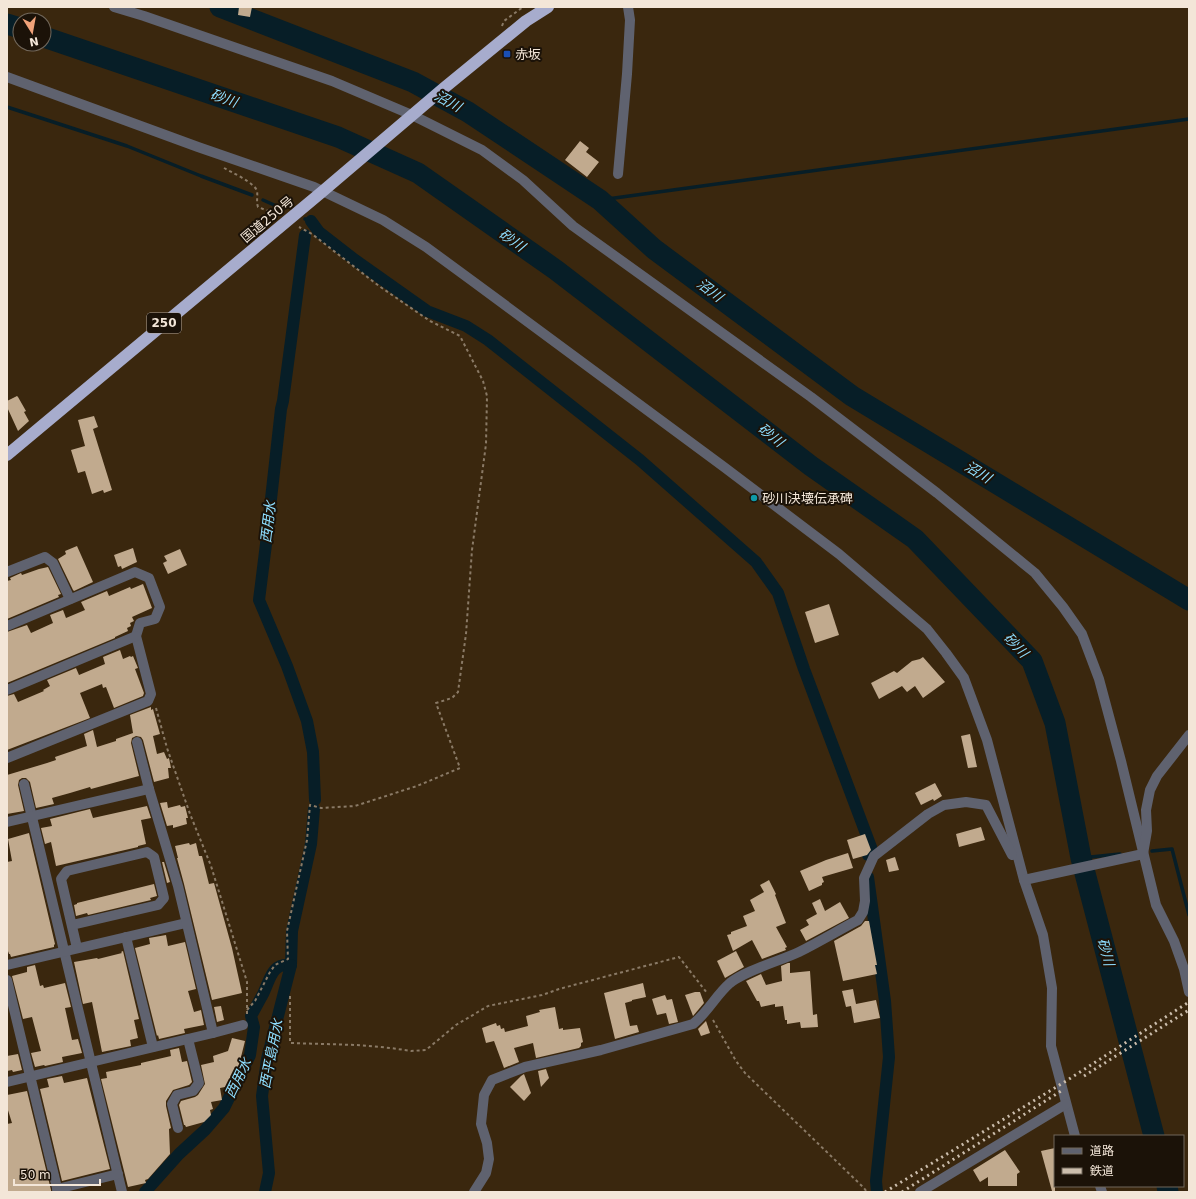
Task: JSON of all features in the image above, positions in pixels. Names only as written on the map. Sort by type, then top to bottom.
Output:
[{"type":"highway","name":"国道250号","points":[[7,455],[323,192],[444,88],[526,21],[548,7]]},
{"type":"street","points":[[114,7],[332,81],[482,150],[523,180],[573,226],[811,397],[937,493],[1035,573],[1063,607],[1082,634],[1099,678],[1121,761],[1138,855],[1156,905],[1174,942],[1184,969],[1189,992]]},
{"type":"street","points":[[618,174],[627,74],[630,20],[628,7]]},
{"type":"street","points":[[7,78],[323,192],[382,220],[426,247],[718,462],[833,549],[926,629],[964,678],[987,740],[1024,880],[1043,935],[1052,988],[1051,1046],[1075,1135]]},
{"type":"street","points":[[7,572],[45,557],[53,563],[70,599]]},
{"type":"street","points":[[7,626],[135,572],[149,578],[160,607],[155,619],[140,623],[136,636],[151,694],[148,701],[7,758]]},
{"type":"street","points":[[7,690],[136,636]]},
{"type":"street","points":[[1138,855],[1147,831],[1146,810],[1150,790],[1157,776],[1189,735]]},
{"type":"street","points":[[137,742],[149,789],[178,886],[213,1033]]},
{"type":"street","points":[[24,784],[122,1192]]},
{"type":"street","points":[[7,822],[149,789]]},
{"type":"street","points":[[474,1192],[486,1173],[489,1159],[482,1124],[484,1096],[492,1080],[525,1067],[601,1050],[693,1024],[704,1015],[715,999],[731,983],[750,972],[800,952],[858,920],[863,912],[865,901],[864,878],[874,856],[928,814],[944,805],[966,802],[986,805],[999,827],[1024,880]]},
{"type":"street","points":[[72,925],[158,905],[164,898],[154,857],[146,852],[67,872],[60,878],[77,948]]},
{"type":"street","points":[[1024,880],[1138,855]]},
{"type":"street","points":[[7,965],[186,923]]},
{"type":"street","points":[[126,937],[153,1047]]},
{"type":"street","points":[[7,980],[58,1190],[118,1174]]},
{"type":"street","points":[[7,1082],[243,1025]]},
{"type":"street","points":[[178,1128],[172,1104],[177,1095],[193,1091],[199,1083],[188,1039]]},
{"type":"street","points":[[920,1192],[1066,1104]]},
{"type":"path","points":[[220,166],[249,182],[257,190],[256,202],[258,207],[276,214]]},
{"type":"path","points":[[247,1010],[255,1001],[275,965],[288,959],[287,931],[307,840],[310,805],[321,808],[355,806],[416,786],[460,768],[436,703],[452,698],[458,692],[466,634],[472,550],[486,444],[487,396],[483,381],[460,336],[430,321],[392,295],[312,234],[298,226]]},
{"type":"path","points":[[149,698],[154,700],[190,814],[211,866],[247,982],[247,1018],[243,1025]]},
{"type":"path","points":[[290,996],[290,1043],[364,1046],[411,1051],[426,1050],[456,1025],[488,1006],[542,995],[559,988],[679,957],[704,991],[715,999]]},
{"type":"path","points":[[707,1010],[736,1062],[745,1073],[867,1192]]},
{"type":"building","points":[[239,7],[252,7],[250,17],[238,15]]},
{"type":"building","points":[[580,141],[589,148],[586,152],[599,162],[587,177],[565,160]]},
{"type":"building","points":[[17,396],[26,411],[24,412],[29,421],[18,431],[7,407],[7,401]]},
{"type":"building","points":[[94,416],[98,427],[93,429],[112,490],[104,493],[103,490],[92,494],[85,471],[78,473],[71,450],[85,446],[78,420]]},
{"type":"building","points":[[77,546],[93,582],[74,591],[58,559],[66,554],[65,551]]},
{"type":"building","points":[[133,548],[137,562],[122,569],[121,566],[118,567],[114,555]]},
{"type":"building","points":[[180,549],[187,565],[168,574],[163,563],[167,561],[164,556]]},
{"type":"building","points":[[48,567],[61,594],[58,595],[59,597],[7,619],[7,581],[21,573],[22,575]]},
{"type":"building","points":[[143,584],[152,608],[132,617],[134,621],[130,623],[131,626],[127,628],[128,631],[115,638],[7,683],[7,632],[27,625],[31,633],[53,623],[50,615],[63,610],[66,618],[85,610],[81,602],[107,591],[109,596],[130,587],[131,589]]},
{"type":"building","points":[[829,604],[839,635],[815,643],[805,612]]},
{"type":"building","points":[[120,650],[123,659],[133,656],[138,668],[135,669],[144,693],[143,696],[114,708],[106,687],[103,688],[102,684],[80,693],[90,718],[7,750],[7,696],[14,694],[18,702],[44,691],[43,690],[50,686],[47,680],[76,668],[79,675],[105,664],[103,657]]},
{"type":"building","points":[[923,657],[945,682],[923,698],[915,686],[907,692],[902,686],[879,699],[871,683],[894,671],[897,673],[912,661]]},
{"type":"building","points":[[151,707],[151,710],[153,709],[160,734],[153,736],[157,754],[164,752],[167,759],[169,758],[171,768],[168,768],[169,778],[154,782],[143,740],[141,737],[136,736],[132,738],[131,743],[139,776],[91,789],[90,787],[52,798],[54,804],[36,808],[30,782],[26,778],[22,778],[19,780],[18,785],[24,811],[7,814],[7,775],[56,760],[55,757],[87,746],[84,734],[93,730],[97,747],[116,741],[116,739],[133,733],[130,715]]},
{"type":"building","points":[[970,734],[977,767],[968,768],[961,736]]},
{"type":"building","points":[[935,783],[942,796],[934,801],[933,799],[921,805],[915,793]]},
{"type":"building","points":[[167,802],[168,808],[180,805],[181,807],[185,806],[188,818],[186,818],[187,824],[173,828],[173,825],[167,826],[160,803]]},
{"type":"building","points":[[147,806],[151,818],[141,820],[146,844],[56,866],[51,842],[45,844],[41,828],[52,826],[50,819],[90,809],[93,818]]},
{"type":"building","points":[[981,827],[985,840],[959,847],[956,834]]},
{"type":"building","points":[[29,833],[55,944],[54,947],[11,957],[7,948],[7,862],[12,861],[8,839]]},
{"type":"building","points":[[865,834],[871,850],[867,855],[853,859],[847,840]]},
{"type":"building","points":[[189,843],[190,845],[196,843],[199,856],[202,856],[209,884],[214,883],[232,948],[242,993],[212,1000],[175,846]]},
{"type":"building","points":[[848,853],[853,868],[822,877],[824,882],[822,885],[809,891],[800,871]]},
{"type":"building","points":[[895,857],[899,870],[889,872],[886,860]]},
{"type":"building","points":[[162,862],[164,862],[170,882],[167,883]]},
{"type":"building","points":[[769,880],[776,894],[775,895],[786,923],[776,927],[787,947],[785,948],[786,950],[762,959],[752,940],[733,951],[727,935],[747,926],[743,916],[755,911],[750,900],[764,892],[760,885]]},
{"type":"building","points":[[154,884],[157,896],[150,898],[151,900],[88,915],[87,913],[76,916],[74,905],[77,903]]},
{"type":"building","points":[[820,899],[825,911],[840,902],[849,918],[806,941],[800,930],[809,925],[806,920],[817,914],[812,903]]},
{"type":"building","points":[[865,921],[869,921],[877,965],[875,965],[877,974],[843,981],[834,941],[861,926]]},
{"type":"building","points":[[166,935],[168,946],[185,942],[196,989],[188,991],[194,1012],[201,1010],[204,1025],[184,1029],[185,1033],[159,1039],[135,948],[150,944],[149,938]]},
{"type":"building","points":[[123,951],[139,1019],[134,1020],[138,1038],[130,1040],[131,1046],[102,1052],[92,1002],[83,1004],[74,962],[98,959],[122,953],[121,952]]},
{"type":"building","points":[[736,951],[744,967],[725,978],[717,961]]},
{"type":"building","points":[[790,963],[790,973],[810,971],[813,1015],[817,1014],[818,1027],[801,1028],[800,1022],[787,1024],[783,1006],[775,1007],[775,1004],[761,1007],[759,1001],[757,1001],[746,981],[761,974],[766,985],[782,981],[781,966]]},
{"type":"building","points":[[35,965],[40,986],[43,985],[44,988],[65,983],[71,1007],[65,1008],[72,1040],[78,1039],[82,1053],[62,1057],[63,1062],[35,1067],[31,1053],[41,1051],[32,1017],[23,1019],[12,976],[27,972],[27,967]]},
{"type":"building","points":[[643,983],[646,997],[625,1003],[630,1026],[637,1025],[639,1032],[615,1039],[604,993]]},
{"type":"building","points":[[853,989],[856,1004],[876,1000],[880,1018],[854,1023],[851,1006],[846,1007],[842,991]]},
{"type":"building","points":[[700,992],[704,1003],[693,1016],[685,995]]},
{"type":"building","points":[[665,995],[667,1000],[672,999],[678,1022],[669,1024],[666,1013],[657,1015],[652,999]]},
{"type":"building","points":[[221,1006],[224,1020],[217,1022],[214,1007]]},
{"type":"building","points":[[555,1007],[559,1029],[580,1028],[583,1042],[581,1043],[581,1046],[579,1048],[536,1058],[533,1043],[514,1048],[519,1062],[504,1068],[494,1041],[486,1043],[482,1028],[496,1023],[497,1026],[500,1025],[501,1029],[504,1028],[505,1032],[528,1026],[526,1016],[540,1012],[539,1010]]},
{"type":"building","points":[[706,1021],[710,1033],[701,1036],[698,1029]]},
{"type":"building","points":[[232,1038],[245,1041],[239,1065],[230,1086],[220,1088],[222,1100],[211,1102],[213,1109],[210,1110],[211,1115],[204,1122],[186,1127],[184,1125],[179,1105],[181,1101],[198,1095],[205,1084],[201,1065],[214,1062],[213,1056],[228,1051]]},
{"type":"building","points":[[179,1048],[182,1062],[187,1061],[192,1082],[189,1085],[173,1090],[166,1101],[171,1128],[169,1129],[170,1154],[148,1179],[145,1180],[146,1183],[128,1187],[101,1079],[107,1078],[106,1072],[141,1065],[141,1063],[171,1056],[170,1050]]},
{"type":"building","points":[[18,1054],[22,1070],[13,1072],[12,1070],[7,1071],[7,1056]]},
{"type":"building","points":[[546,1069],[549,1078],[541,1087],[538,1071]]},
{"type":"building","points":[[524,1074],[531,1093],[524,1101],[510,1087]]},
{"type":"building","points":[[62,1076],[64,1083],[87,1078],[110,1169],[62,1181],[40,1089],[49,1087],[47,1079]]},
{"type":"building","points":[[27,1091],[51,1192],[7,1192],[7,1124],[12,1123],[7,1107],[7,1095]]},
{"type":"building","points":[[1054,1148],[1055,1191],[1052,1191],[1041,1151]]},
{"type":"building","points":[[1005,1150],[1020,1172],[1017,1174],[1017,1186],[988,1186],[988,1177],[980,1182],[973,1170]]},
{"type":"waterway","name":"沼川","points":[[220,7],[413,82],[468,112],[600,200],[654,249],[852,396],[1189,600]]},
{"type":"waterway","name":"砂川","points":[[7,24],[12,26]]},
{"type":"waterway","name":"砂川","points":[[52,40],[338,137],[418,173],[556,270],[811,466],[915,539],[1032,661],[1055,723],[1081,858],[1154,1135]]},
{"type":"waterway","points":[[7,107],[127,146],[252,195]]},
{"type":"waterway","points":[[600,200],[1189,119]]},
{"type":"waterway","points":[[263,200],[283,209]]},
{"type":"waterway","name":"西用水","points":[[305,219],[311,221]]},
{"type":"waterway","points":[[311,221],[319,232],[355,260],[427,311],[466,326],[488,340],[640,460],[756,562],[778,593],[804,669],[871,847],[868,855]]},
{"type":"waterway","name":"西用水","points":[[305,235],[281,409],[259,600],[287,666],[307,721],[313,752],[315,800]]},
{"type":"waterway","name":"西用水","points":[[145,1192],[179,1154],[205,1130],[224,1108],[250,1055],[254,1027],[251,1016],[272,973],[280,966],[291,965],[292,931],[311,844],[314,809]]},
{"type":"waterway","points":[[1152,851],[1172,849],[1189,915]]},
{"type":"waterway","points":[[1081,858],[1120,854]]},
{"type":"waterway","points":[[868,877],[885,1001],[889,1057],[876,1181],[877,1192]]},
{"type":"waterway","name":"西平島用水","points":[[265,1192],[269,1173],[262,1096],[267,1059],[291,965]]},
{"type":"waterway","name":"砂川","points":[[1167,1187],[1168,1192]]},
{"type":"railway","points":[[885,1192],[1066,1081],[1189,1002]]},
{"type":"railway","points":[[1084,1076],[1189,1010]]},
{"type":"railway","points":[[902,1192],[1061,1091]]},
{"type":"place","name":"赤坂","points":[[507,54]]},
{"type":"place","name":"砂川決壊伝承碑","points":[[754,498]]}]
